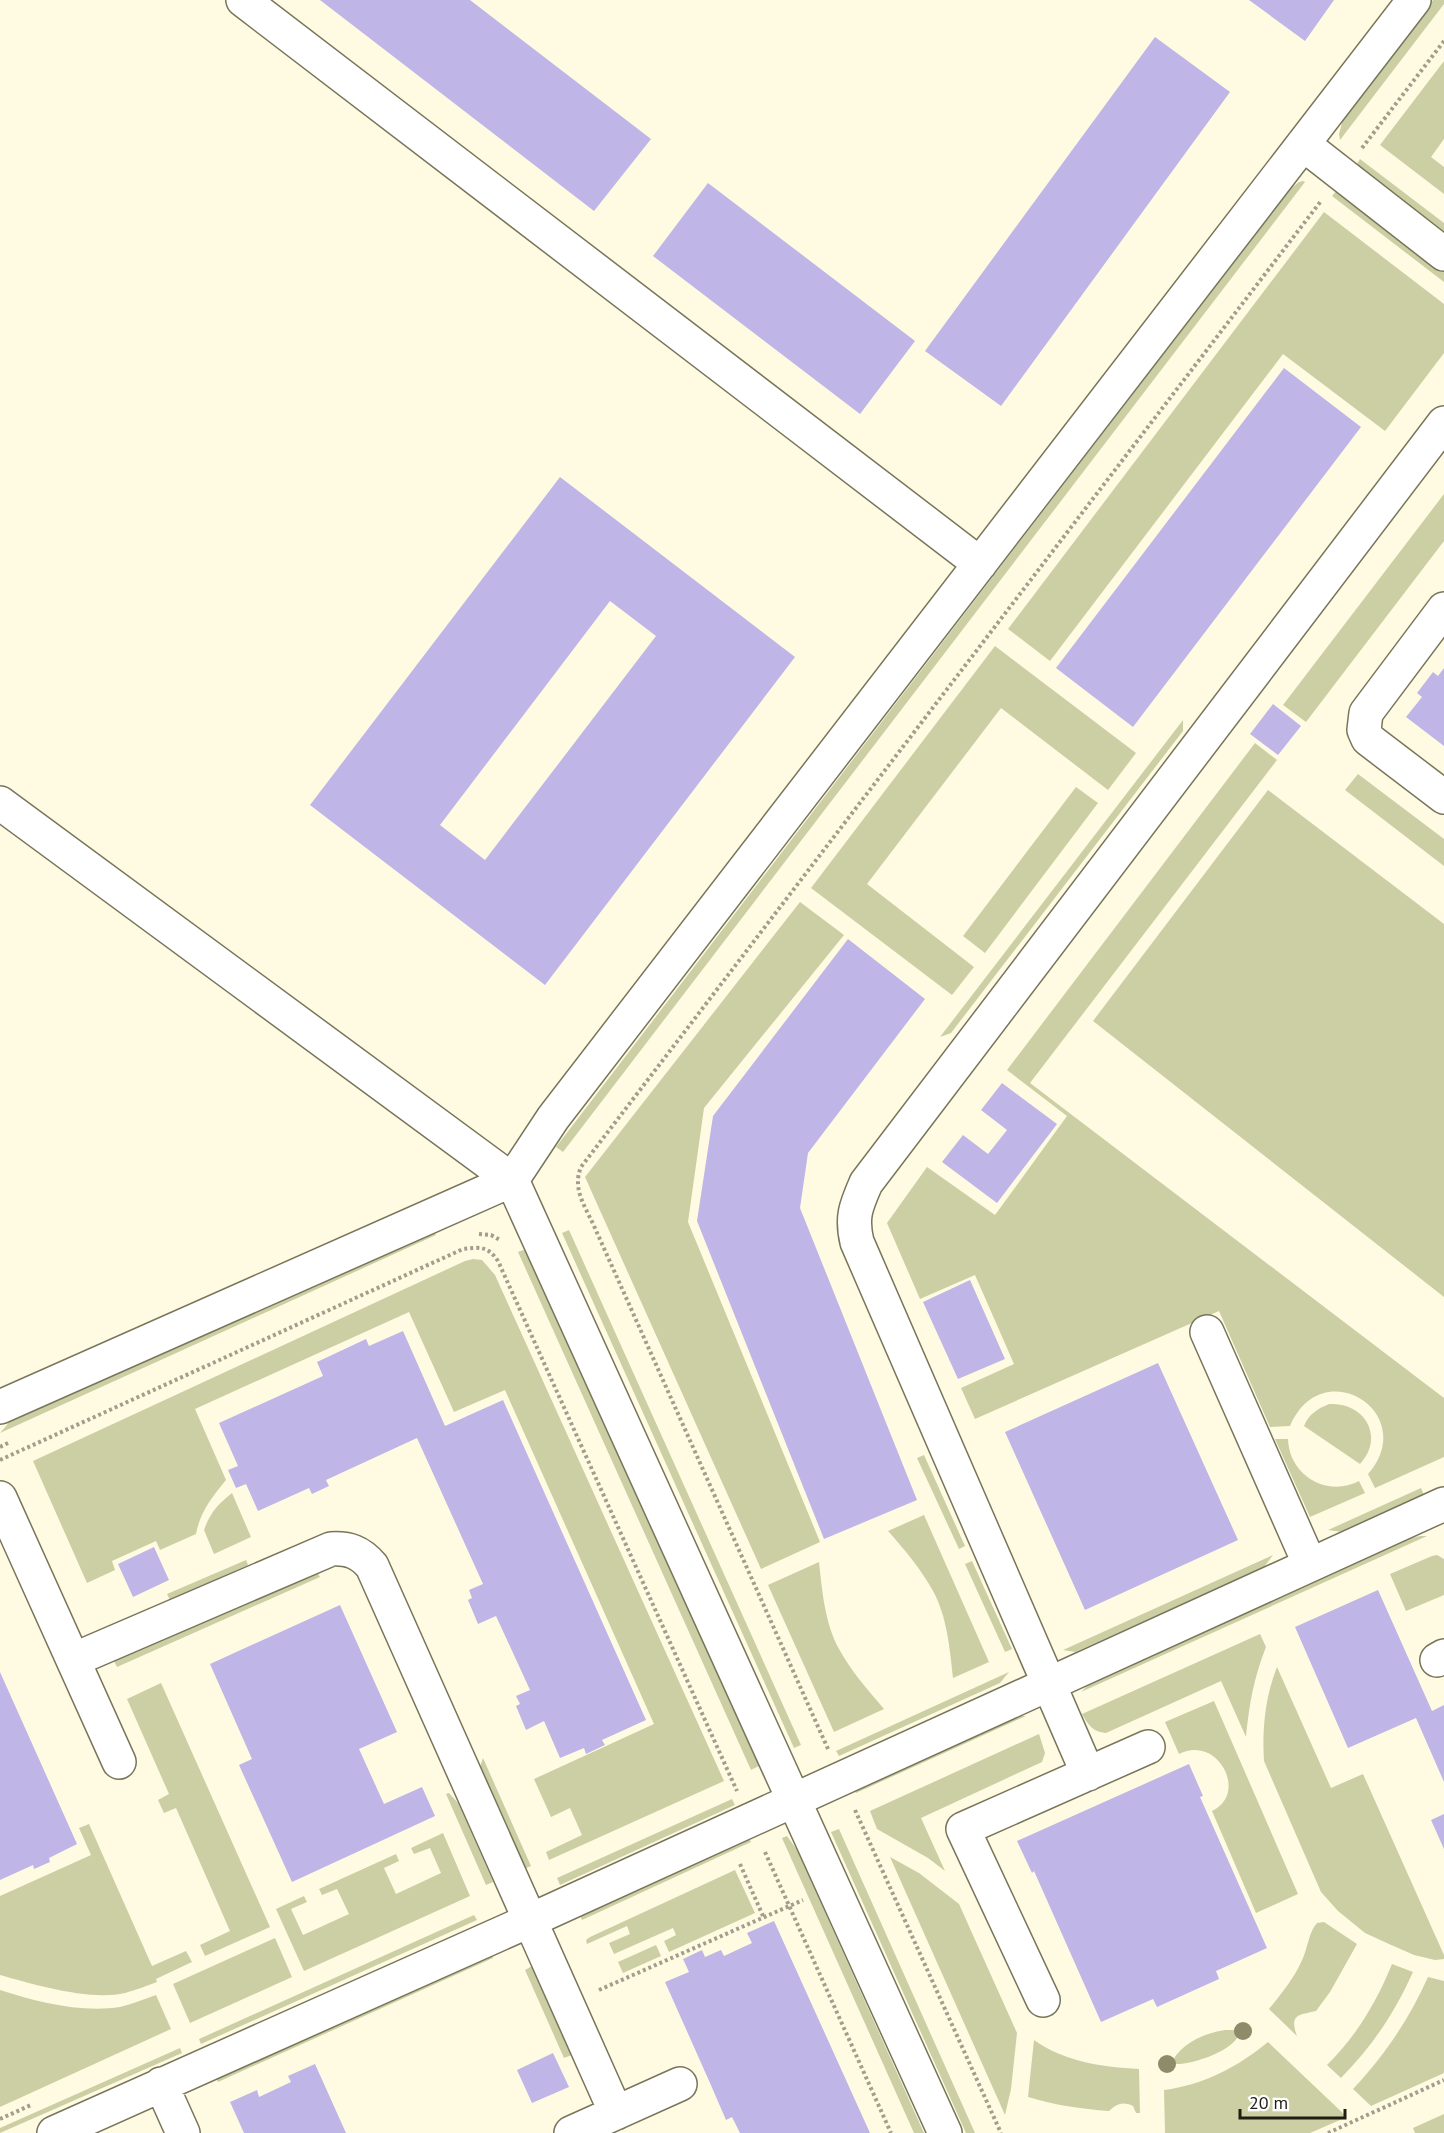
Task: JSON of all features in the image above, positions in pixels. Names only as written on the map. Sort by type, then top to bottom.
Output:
[{"type":"street","points":[[243,0],[980,564]]},
{"type":"street","points":[[0,1407],[512,1180],[553,1118],[1414,0]]},
{"type":"street","points":[[1303,144],[1444,254]]},
{"type":"street","points":[[1088,1774],[857,1242],[853,1225],[856,1206],[866,1183],[1444,423]]},
{"type":"street","points":[[1444,609],[1366,713],[1364,730],[1368,739],[1444,797]]},
{"type":"street","points":[[0,804],[512,1180],[945,2133]]},
{"type":"street","points":[[1206,1332],[1310,1565]]},
{"type":"street","points":[[0,1498],[118,1762]]},
{"type":"street","points":[[54,2133],[531,1920],[1444,1504]]},
{"type":"street","points":[[73,1660],[331,1549],[342,1548],[364,1557],[372,1566],[616,2113]]},
{"type":"street","points":[[1043,2000],[963,1829],[1148,1746]]},
{"type":"street","points":[[161,2084],[183,2133]]},
{"type":"street","points":[[571,2133],[680,2084]]},
{"type":"path","points":[[1001,2133],[576,1185],[581,1167],[1444,41]]},
{"type":"path","points":[[470,1234],[490,1235],[502,1241]]},
{"type":"path","points":[[0,1460],[463,1249],[476,1247],[492,1252],[891,2133]]},
{"type":"path","points":[[0,1447],[11,1442]]},
{"type":"path","points":[[737,1857],[764,1917]]},
{"type":"path","points":[[597,1991],[803,1899],[808,1910]]},
{"type":"path","points":[[1328,2133],[1444,2080]]},
{"type":"green space","points":[[1433,0],[1444,0],[1444,4],[1340,140],[1339,134],[1344,116]]},
{"type":"green space","points":[[1444,61],[1444,139],[1431,157],[1444,167],[1444,194],[1380,145]]},
{"type":"green space","points":[[1360,159],[1444,223],[1444,234],[1355,167]]},
{"type":"green space","points":[[1305,182],[563,1152],[556,1147],[1290,189]]},
{"type":"green space","points":[[1338,189],[1444,271],[1444,282],[1332,196]]},
{"type":"green space","points":[[1324,212],[1444,304],[1444,353],[1385,431],[1283,354],[1050,661],[1008,629]]},
{"type":"green space","points":[[1444,494],[1444,541],[1306,722],[1283,705]]},
{"type":"green space","points":[[995,646],[1136,753],[1108,790],[1001,708],[867,884],[974,967],[952,995],[811,888]]},
{"type":"green space","points":[[1183,720],[1183,731],[951,1033],[940,1037]]},
{"type":"green space","points":[[1255,743],[1277,760],[1030,1083],[1444,1398],[1444,1457],[1375,1488],[1368,1474],[1381,1451],[1383,1430],[1375,1412],[1361,1399],[1343,1392],[1323,1393],[1305,1404],[1290,1426],[1270,1427],[1219,1311],[975,1419],[961,1388],[1014,1364],[975,1275],[920,1299],[887,1223],[927,1167],[995,1215],[1067,1116],[1007,1070]]},
{"type":"green space","points":[[1358,774],[1444,839],[1444,866],[1345,790]]},
{"type":"green space","points":[[1076,787],[1098,803],[985,953],[963,936]]},
{"type":"green space","points":[[1268,790],[1444,924],[1444,1297],[1093,1021]]},
{"type":"green space","points":[[800,902],[844,935],[704,1108],[688,1222],[820,1542],[761,1569],[585,1177]]},
{"type":"green space","points":[[433,1228],[436,1235],[0,1433],[12,1419]]},
{"type":"green space","points":[[569,1230],[801,1745],[794,1748],[562,1233]]},
{"type":"green space","points":[[526,1249],[759,1766],[751,1770],[518,1252]]},
{"type":"green space","points":[[473,1259],[482,1260],[495,1275],[724,1781],[549,1860],[546,1852],[582,1835],[570,1808],[551,1817],[534,1779],[654,1724],[505,1390],[454,1412],[409,1312],[195,1409],[226,1480],[211,1499],[196,1534],[160,1550],[156,1541],[112,1561],[115,1570],[87,1583],[33,1461]]},
{"type":"green space","points":[[1329,1404],[1353,1409],[1367,1423],[1371,1433],[1371,1443],[1360,1464],[1304,1426],[1314,1412]]},
{"type":"green space","points":[[1275,1439],[1288,1439],[1295,1463],[1302,1473],[1312,1480],[1335,1487],[1347,1486],[1359,1481],[1365,1493],[1310,1517]]},
{"type":"green space","points":[[924,1455],[965,1546],[959,1549],[917,1458]]},
{"type":"green space","points":[[1421,1488],[1424,1495],[1342,1532],[1328,1530]]},
{"type":"green space","points":[[232,1493],[251,1537],[214,1554],[204,1530],[215,1509]]},
{"type":"green space","points":[[924,1515],[989,1662],[953,1678],[947,1633],[938,1601],[918,1567],[888,1531]]},
{"type":"green space","points":[[1427,1536],[1081,1692],[1093,1680],[1408,1539]]},
{"type":"green space","points":[[1273,1555],[1264,1567],[1075,1652],[1063,1650]]},
{"type":"green space","points":[[1437,1555],[1444,1559],[1444,1595],[1406,1611],[1390,1574]]},
{"type":"green space","points":[[246,1560],[248,1565],[170,1600],[167,1594]]},
{"type":"green space","points":[[972,1561],[1012,1649],[1005,1652],[965,1564]]},
{"type":"green space","points":[[819,1562],[825,1607],[834,1639],[854,1673],[884,1709],[834,1732],[768,1585]]},
{"type":"green space","points":[[317,1572],[320,1577],[117,1667],[114,1661]]},
{"type":"green space","points":[[1260,1634],[1266,1647],[1253,1691],[1246,1737],[1221,1681],[1106,1733],[1091,1727],[1082,1714]]},
{"type":"green space","points":[[1277,1667],[1331,1788],[1363,1774],[1444,1959],[1435,1960],[1414,1955],[1365,1933],[1338,1911],[1321,1892],[1264,1761],[1265,1714]]},
{"type":"green space","points":[[1009,1672],[1000,1683],[839,1756],[836,1751]]},
{"type":"green space","points":[[161,1683],[270,1927],[205,1956],[200,1945],[230,1931],[176,1808],[164,1813],[158,1800],[169,1794],[127,1699]]},
{"type":"green space","points":[[1214,1701],[1298,1894],[1256,1913],[1212,1811],[1223,1803],[1228,1792],[1228,1780],[1224,1769],[1206,1752],[1193,1750],[1179,1754],[1165,1722]]},
{"type":"green space","points":[[1016,1716],[1026,1716],[856,1793],[853,1788]]},
{"type":"green space","points":[[1039,1734],[1045,1753],[1042,1762],[921,1818],[945,1871],[928,1858],[877,1829],[870,1811]]},
{"type":"green space","points":[[483,1758],[531,1866],[524,1869],[482,1775],[480,1767]]},
{"type":"green space","points":[[449,1793],[458,1803],[493,1882],[486,1885],[446,1794]]},
{"type":"green space","points":[[732,1799],[735,1805],[560,1885],[557,1878]]},
{"type":"green space","points":[[89,1824],[152,1966],[186,1951],[192,1962],[156,1979],[157,1982],[125,1993],[111,1995],[62,1991],[0,1975],[0,1896],[91,1855],[79,1828]]},
{"type":"green space","points":[[839,1829],[975,2133],[966,2133],[831,1832]]},
{"type":"green space","points":[[443,1833],[470,1896],[304,1971],[276,1909],[304,1896],[307,1902],[291,1909],[303,1935],[349,1914],[337,1889],[322,1895],[319,1889],[396,1854],[399,1861],[384,1868],[396,1894],[441,1873],[430,1848],[414,1854],[411,1848]]},
{"type":"green space","points":[[748,1836],[751,1842],[582,1920],[579,1913]]},
{"type":"green space","points":[[787,1836],[797,1850],[924,2133],[914,2133],[782,1838]]},
{"type":"green space","points":[[890,1857],[919,1873],[959,1904],[1017,2033],[1011,2089],[1005,2115]]},
{"type":"green space","points":[[735,1870],[755,1913],[669,1952],[664,1941],[676,1935],[673,1928],[614,1954],[609,1943],[630,1934],[627,1926],[587,1944],[586,1940],[590,1937]]},
{"type":"green space","points":[[474,1915],[477,1920],[201,2044],[199,2039]]},
{"type":"green space","points":[[1324,1922],[1357,1944],[1330,1992],[1316,2011],[1300,2015],[1295,2019],[1297,2036],[1269,2009],[1296,1972],[1314,1927],[1317,1923]]},
{"type":"green space","points":[[275,1938],[292,1977],[190,2023],[173,1984]]},
{"type":"green space","points":[[656,1945],[661,1956],[623,1973],[618,1962]]},
{"type":"green space","points":[[491,1953],[493,1958],[218,2082],[215,2076]]},
{"type":"green space","points":[[1392,1964],[1413,1972],[1382,2028],[1341,2078],[1327,2065],[1348,2042],[1365,2018]]},
{"type":"green space","points":[[532,1966],[572,2055],[564,2058],[525,1970]]},
{"type":"green space","points":[[1428,1977],[1444,1981],[1444,2073],[1371,2106],[1353,2089],[1376,2063],[1395,2036]]},
{"type":"green space","points":[[0,1990],[29,1999],[90,2009],[120,2007],[156,1995],[171,2029],[0,2107]]},
{"type":"green space","points":[[1236,2030],[1239,2034],[1229,2046],[1211,2056],[1175,2064],[1173,2060],[1177,2054],[1189,2043],[1210,2033]]},
{"type":"green space","points":[[1034,2040],[1058,2054],[1084,2062],[1139,2069],[1140,2113],[1136,2113],[1133,2106],[1126,2104],[1117,2105],[1109,2111],[1068,2106],[1028,2097]]},
{"type":"green space","points":[[1268,2042],[1347,2117],[1310,2133],[1165,2133],[1164,2090],[1192,2084],[1219,2074]]},
{"type":"green space","points":[[180,2048],[182,2053],[0,2133],[0,2128]]},
{"type":"green space","points":[[1444,2114],[1444,2133],[1415,2133],[1413,2128]]},
{"type":"building","points":[[320,0],[470,0],[651,139],[594,211]]},
{"type":"building","points":[[1249,0],[1334,0],[1305,41]]},
{"type":"building","points":[[1155,37],[1230,92],[1001,406],[925,351]]},
{"type":"building","points":[[708,183],[915,341],[860,414],[653,256]]},
{"type":"building","points":[[1284,368],[1361,427],[1133,727],[1056,668]]},
{"type":"building","points":[[560,477],[795,657],[545,985],[310,805]],"holes":[[[610,601],[656,636],[485,860],[440,825]]]},
{"type":"building","points":[[1444,668],[1444,746],[1406,717],[1422,697],[1417,693],[1433,672],[1438,676]]},
{"type":"building","points":[[1273,704],[1301,726],[1278,755],[1250,734]]},
{"type":"building","points":[[848,939],[925,999],[808,1153],[800,1208],[917,1500],[824,1539],[697,1221],[713,1116]]},
{"type":"building","points":[[1002,1083],[1057,1124],[997,1203],[942,1162],[963,1135],[988,1154],[1007,1130],[981,1110]]},
{"type":"building","points":[[970,1280],[1005,1359],[958,1379],[923,1302]]},
{"type":"building","points":[[403,1331],[445,1426],[503,1400],[646,1720],[602,1740],[605,1745],[586,1754],[584,1748],[560,1758],[544,1721],[526,1730],[516,1706],[520,1704],[516,1696],[530,1690],[496,1616],[478,1624],[468,1600],[472,1598],[469,1590],[483,1584],[417,1438],[326,1480],[329,1486],[312,1494],[309,1488],[258,1511],[246,1484],[236,1488],[228,1470],[238,1466],[219,1423],[323,1376],[317,1362],[366,1339],[369,1346]]},
{"type":"building","points":[[1158,1363],[1238,1540],[1085,1610],[1005,1432]]},
{"type":"building","points":[[154,1547],[169,1580],[133,1597],[118,1564]]},
{"type":"building","points":[[1378,1590],[1432,1711],[1444,1705],[1444,1782],[1416,1718],[1348,1748],[1295,1627]]},
{"type":"building","points":[[340,1605],[397,1732],[359,1749],[384,1804],[422,1787],[435,1816],[292,1882],[239,1765],[252,1759],[210,1664]]},
{"type":"building","points":[[0,1672],[77,1844],[49,1858],[50,1862],[34,1869],[33,1865],[0,1880]]},
{"type":"building","points":[[1189,1764],[1203,1796],[1200,1797],[1267,1948],[1216,1971],[1219,1979],[1157,2007],[1153,1999],[1101,2022],[1034,1871],[1032,1873],[1017,1841]]},
{"type":"building","points":[[1444,1814],[1444,1849],[1431,1820]]},
{"type":"building","points":[[774,1921],[870,2133],[740,2133],[732,2117],[726,2120],[665,1982],[689,1972],[683,1959],[702,1950],[705,1957],[721,1950],[724,1956],[752,1943],[747,1933]]},
{"type":"building","points":[[553,2053],[569,2087],[532,2103],[517,2070]]},
{"type":"building","points":[[315,2064],[346,2133],[244,2133],[230,2102],[257,2090],[259,2097],[291,2082],[288,2076]]}]
